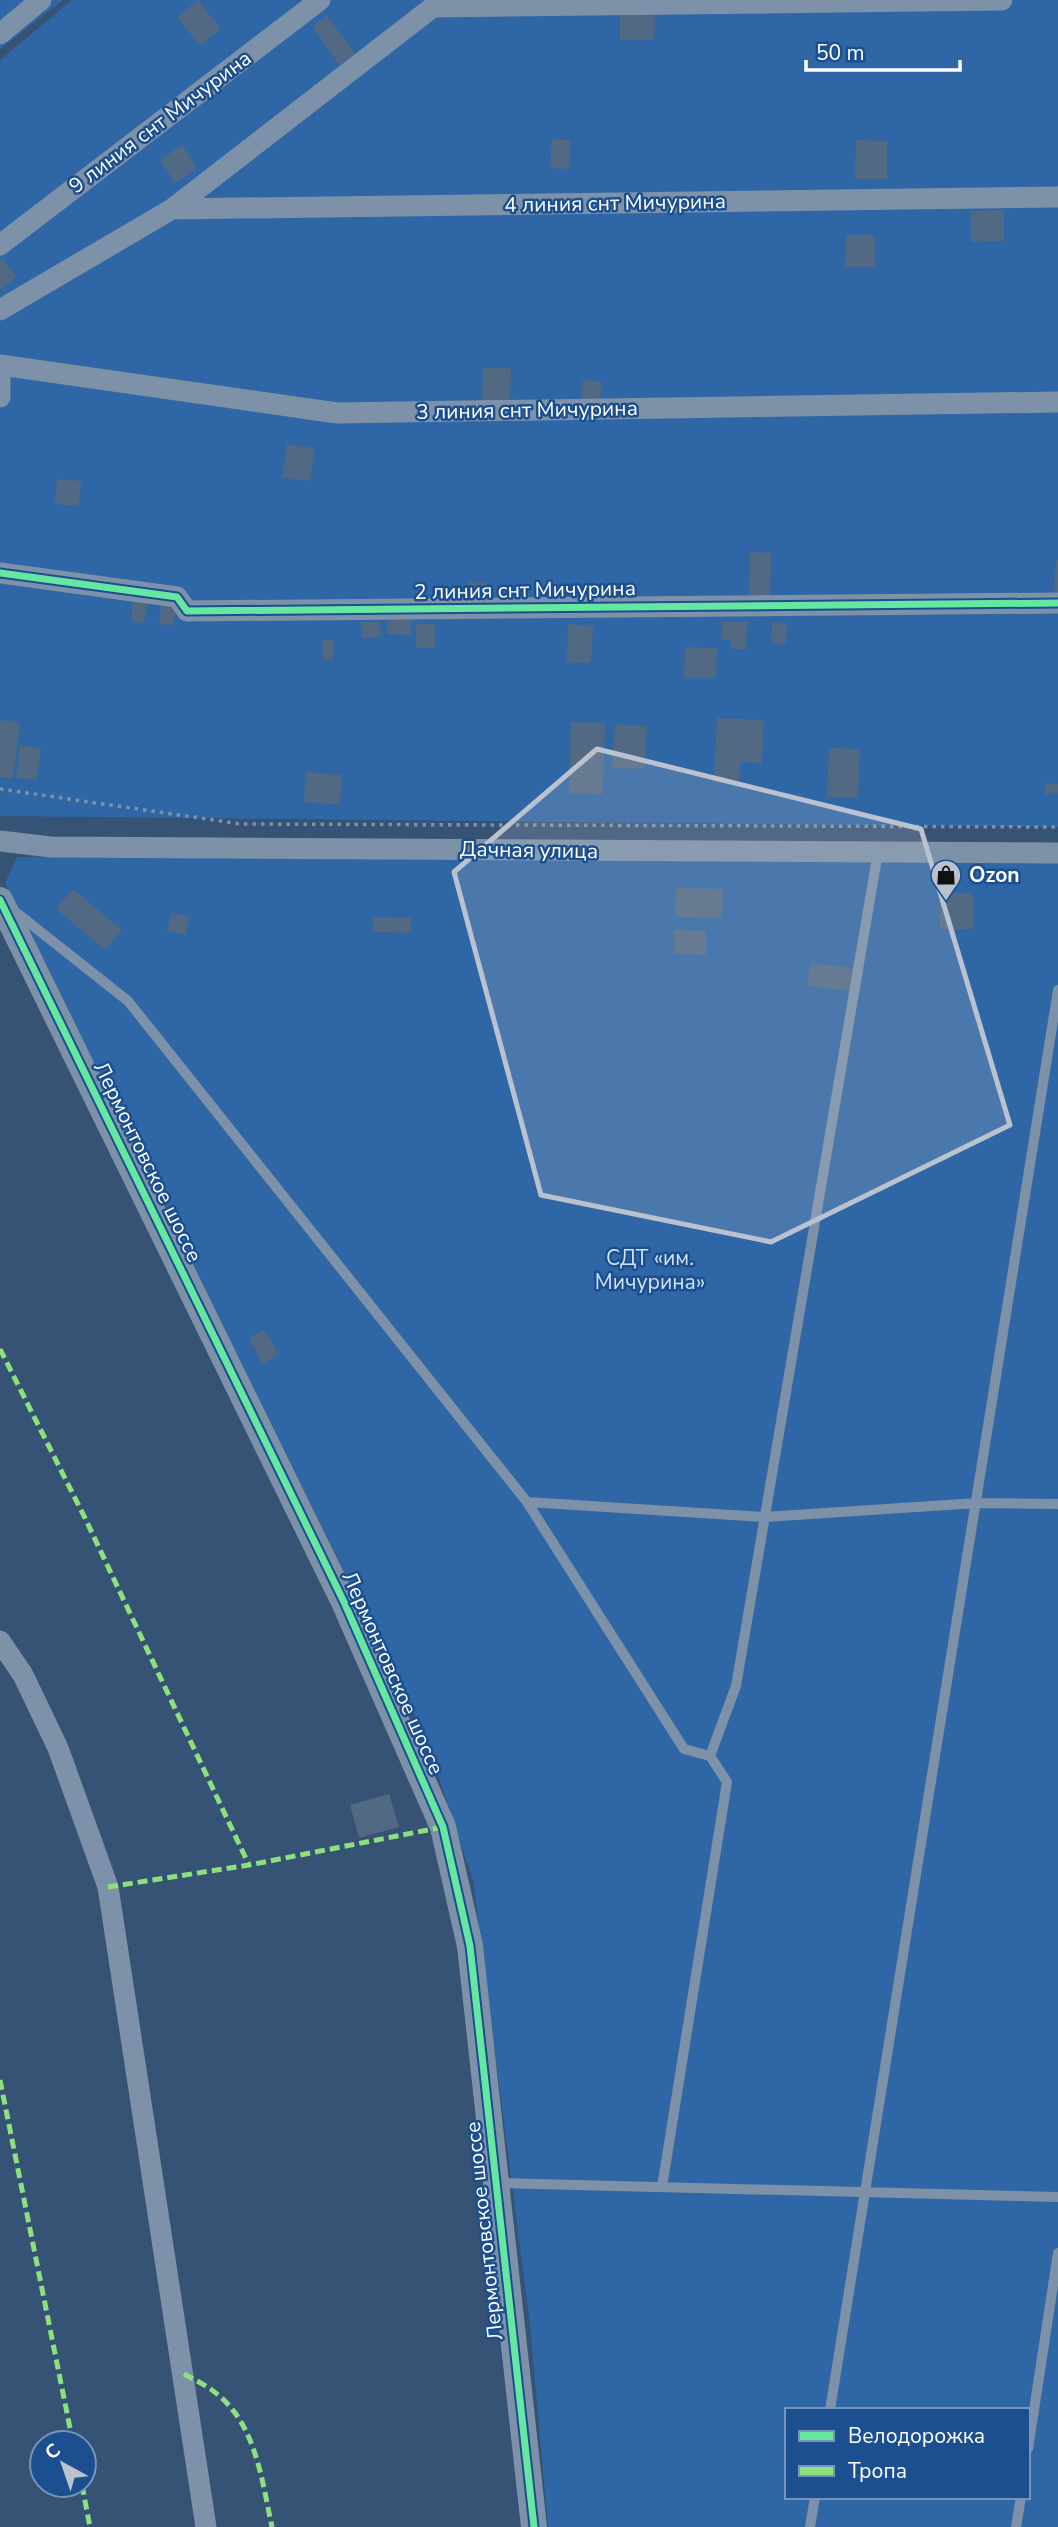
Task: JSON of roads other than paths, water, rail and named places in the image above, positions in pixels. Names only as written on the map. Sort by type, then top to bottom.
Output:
[{"type":"street","points":[[0,34],[41,0]]},
{"type":"street","name":"9 линия снт Мичурина","points":[[0,244],[320,0]]},
{"type":"street","points":[[0,310],[172,209],[438,4],[1002,0]]},
{"type":"street","name":"4 линия снт Мичурина","points":[[172,209],[1058,197]]},
{"type":"street","name":"3 линия снт Мичурина","points":[[0,365],[337,413],[1058,402]]},
{"type":"street","points":[[0,374],[0,397]]},
{"type":"street","name":"2 линия снт Мичурина","points":[[0,573],[177,597],[187,611],[1058,603]]},
{"type":"street","name":"Дачная улица","points":[[0,841],[51,847],[1058,853]]},
{"type":"street","name":"Лермонтовское шоссе","points":[[0,900],[344,1602],[443,1827],[470,1946],[534,2527]]},
{"type":"street","points":[[0,1641],[23,1675],[58,1748],[108,1887],[206,2527]]},
{"type":"lane","points":[[710,1756],[736,1686],[878,852]]},
{"type":"lane","points":[[0,900],[128,1001],[527,1502],[684,1749],[710,1756],[727,1782],[662,2187]]},
{"type":"lane","points":[[830,2408],[867,2193],[1058,989]]},
{"type":"lane","points":[[527,1502],[765,1517],[976,1503],[1058,1504]]},
{"type":"lane","points":[[496,2183],[1058,2197]]},
{"type":"lane","points":[[1030,2436],[1058,2253]]},
{"type":"lane","points":[[810,2527],[815,2499]]},
{"type":"lane","points":[[1016,2527],[1021,2499]]},
{"type":"place","name":"Ozon","points":[[946,902]]},
{"type":"park label","name":"СДТ «им. Мичурина»","points":[[650,1270]]}]
